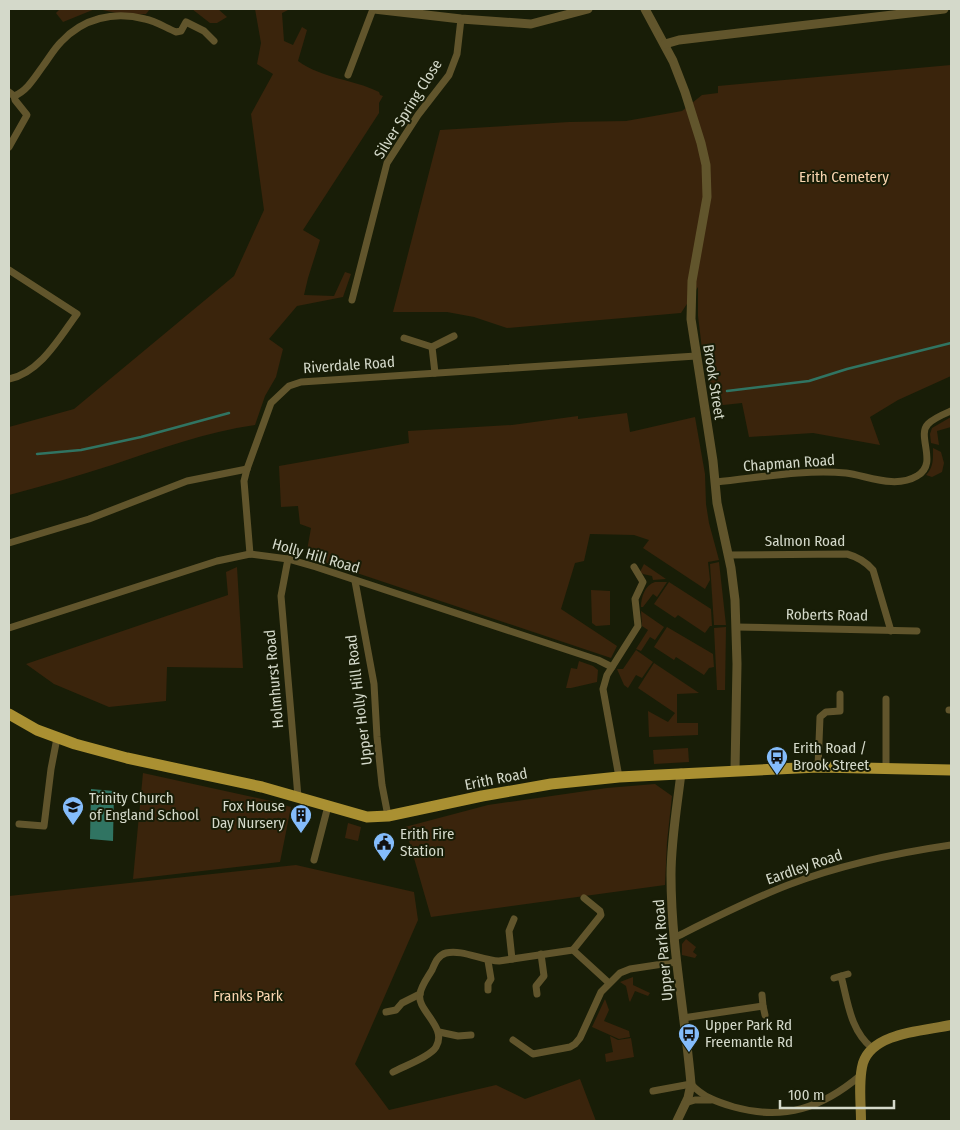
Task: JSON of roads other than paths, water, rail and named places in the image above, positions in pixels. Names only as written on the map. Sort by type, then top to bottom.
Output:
[{"type":"main road","name":"Erith Road","points":[[9,714],[37,730],[57,738],[128,758],[262,787],[367,817],[388,816],[512,790],[619,776],[818,767],[951,770]]},
{"type":"main road","points":[[861,1121],[861,1075],[863,1063],[872,1048],[892,1036],[951,1025]]},
{"type":"street","points":[[348,75],[373,9],[440,13],[461,19],[530,24],[588,9]]},
{"type":"street","name":"Brook Street","points":[[645,9],[665,44],[685,92],[706,165],[707,197],[692,281],[691,319],[716,482],[717,503],[731,568],[736,627],[735,770]]},
{"type":"street","points":[[665,44],[678,40],[944,9]]},
{"type":"street","points":[[9,147],[27,115],[11,94],[23,91],[65,38],[83,25],[100,17],[132,16],[146,19],[176,32],[182,31],[186,22],[204,31],[214,41]]},
{"type":"street","name":"Silver Spring Close","points":[[352,300],[387,163],[418,115],[448,75],[457,54],[461,19]]},
{"type":"street","points":[[9,270],[77,314],[48,355],[19,377],[9,378]]},
{"type":"street","points":[[404,338],[432,347],[454,336]]},
{"type":"street","points":[[432,347],[435,373]]},
{"type":"street","name":"Riverdale Road","points":[[250,554],[244,481],[246,469],[271,403],[289,386],[301,382],[696,356]]},
{"type":"street","name":"Chapman Road","points":[[716,482],[823,472],[850,474],[894,482],[908,480],[918,476],[927,457],[925,428],[929,423],[951,411]]},
{"type":"street","points":[[9,543],[89,519],[187,481],[246,469]]},
{"type":"street","name":"Holly Hill Road","points":[[9,628],[217,561],[250,554],[288,559],[598,660],[612,667]]},
{"type":"street","name":"Salmon Road","points":[[728,555],[847,554],[855,556],[873,570],[891,631]]},
{"type":"street","name":"Holmhurst Road","points":[[288,559],[281,596],[298,797]]},
{"type":"street","points":[[619,776],[603,694],[604,683],[612,667],[638,626],[635,599],[643,582],[634,567]]},
{"type":"street","name":"Upper Holly Hill Road","points":[[355,581],[374,684],[382,785],[388,816]]},
{"type":"street","name":"Roberts Road","points":[[736,627],[917,631]]},
{"type":"street","points":[[818,767],[820,717],[826,712],[840,711],[840,694]]},
{"type":"street","points":[[886,699],[886,769]]},
{"type":"street","points":[[19,824],[44,826],[52,758],[57,738]]},
{"type":"street","name":"Upper Park Road","points":[[676,1121],[689,1094],[691,1084],[676,962],[671,868],[680,773]]},
{"type":"street","points":[[314,860],[328,806]]},
{"type":"street","name":"Eardley Road","points":[[674,938],[721,914],[791,884],[872,860],[921,849],[951,845]]},
{"type":"street","points":[[393,1072],[432,1052],[439,1039],[439,1032],[421,1002],[420,994],[440,956],[456,953],[500,961],[573,950],[600,917],[600,911],[584,898]]},
{"type":"street","points":[[512,959],[509,931],[514,919]]},
{"type":"street","points":[[573,950],[609,982]]},
{"type":"street","points":[[537,994],[536,986],[544,976],[542,954]]},
{"type":"street","points":[[488,960],[492,979],[488,984],[488,990]]},
{"type":"street","points":[[512,1040],[533,1054],[572,1046],[580,1038],[601,992],[620,973],[676,962]]},
{"type":"street","points":[[841,976],[855,1028],[864,1042],[872,1048]]},
{"type":"street","points":[[386,1012],[396,1010],[402,1003],[420,994]]},
{"type":"street","points":[[762,995],[765,1015]]},
{"type":"street","points":[[683,1018],[764,1006]]},
{"type":"street","points":[[439,1032],[458,1036],[471,1035]]},
{"type":"street","points":[[653,1091],[691,1084],[699,1093],[711,1100],[748,1111],[769,1114],[789,1112],[828,1099],[861,1075]]},
{"type":"street","points":[[685,1103],[695,1100],[711,1100]]},
{"type":"water","points":[[91,789],[114,791],[113,841],[90,839]]},
{"type":"waterway","points":[[727,391],[809,381],[847,369],[951,343]]},
{"type":"waterway","points":[[37,454],[81,450],[141,437],[229,413]]},
{"type":"place","name":"Erith Road / Brook Street","points":[[777,776]]},
{"type":"place","name":"Trinity Church of England School","points":[[73,826]]},
{"type":"place","name":"Fox House Day Nursery","points":[[301,834]]},
{"type":"place","name":"Erith Fire Station","points":[[384,862]]},
{"type":"place","name":"Upper Park Rd Freemantle Rd","points":[[689,1053]]},
{"type":"park label","name":"Erith Cemetery","points":[[844,177]]},
{"type":"park label","name":"Franks Park","points":[[248,996]]}]
